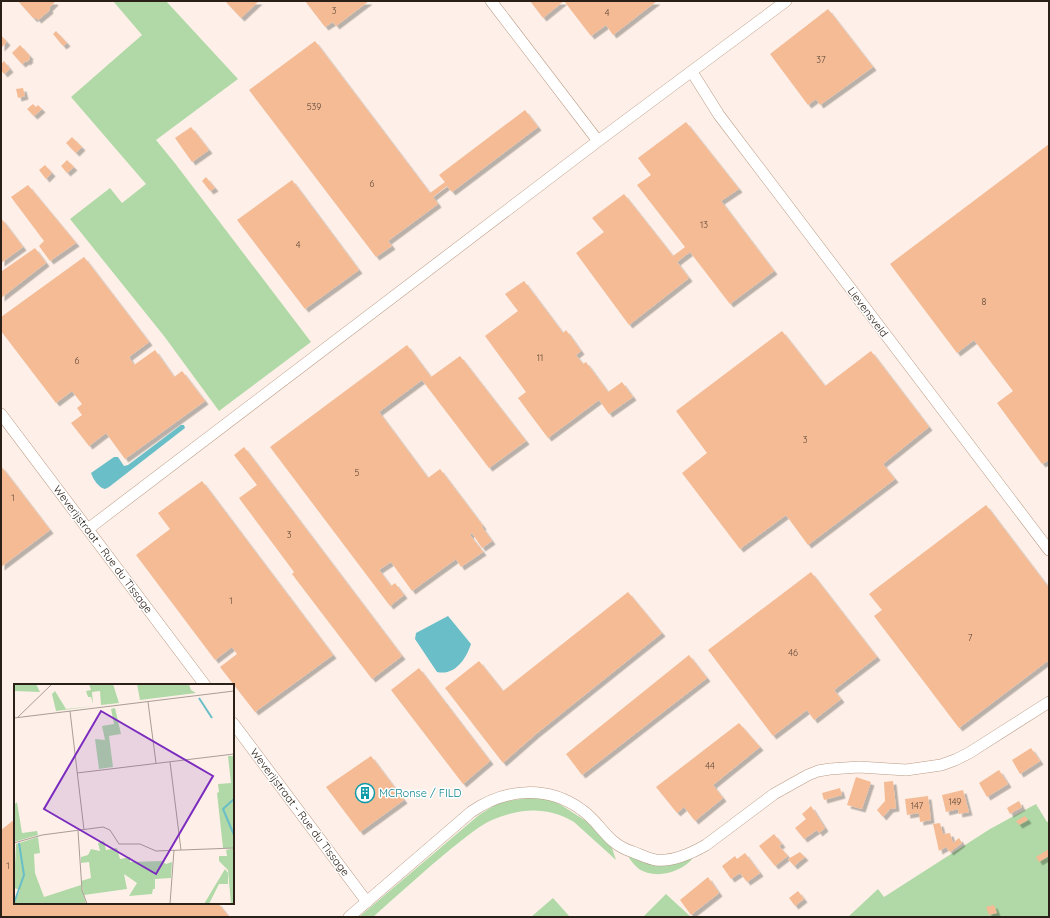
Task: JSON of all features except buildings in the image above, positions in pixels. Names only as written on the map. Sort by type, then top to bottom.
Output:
[{"type":"street","points":[[491,1],[598,141]]},
{"type":"street","points":[[88,529],[598,141],[786,1]]},
{"type":"street","name":"Lievensveld","points":[[692,72],[719,115],[1049,550]]},
{"type":"street","name":"Weverijstraat - Rue du Tissage","points":[[1,414],[204,684]]},
{"type":"street","points":[[349,917],[471,812],[487,801],[517,793],[540,793],[562,799],[582,810],[619,846],[656,860],[665,860],[683,856],[702,848],[774,794],[808,775],[830,768],[859,767],[906,770],[941,765],[955,760],[974,750],[1049,702]]},
{"type":"street","name":"Weverijstraat - Rue du Tissage","points":[[234,724],[367,902]]},
{"type":"green space","points":[[113,1],[166,1],[238,79],[156,140],[311,342],[219,411],[164,336],[70,219],[110,188],[122,203],[146,184],[71,97],[142,35]]},
{"type":"green space","points":[[529,798],[549,799],[586,821],[612,848],[616,860],[574,822],[564,817],[554,813],[533,810],[513,813],[492,820],[471,833],[373,917],[359,917],[479,815],[495,805],[505,801]]},
{"type":"green space","points":[[1036,804],[1047,822],[1049,821],[1049,917],[848,917],[878,889],[884,897],[990,829]]},
{"type":"green space","points":[[630,855],[676,864],[693,858],[676,871],[653,874],[639,869],[629,858]]},
{"type":"green space","points":[[666,894],[691,917],[643,917]]},
{"type":"green space","points":[[553,898],[570,917],[531,917]]},
{"type":"water","points":[[181,425],[184,425],[185,428],[109,487],[105,489],[98,485],[91,473],[114,457],[118,457],[124,466],[128,465]]},
{"type":"water","points":[[448,616],[471,644],[463,661],[454,669],[443,673],[437,672],[415,639],[416,633]]},
{"type":"place","name":"MCRonse / FILD","points":[[365,793]]}]
